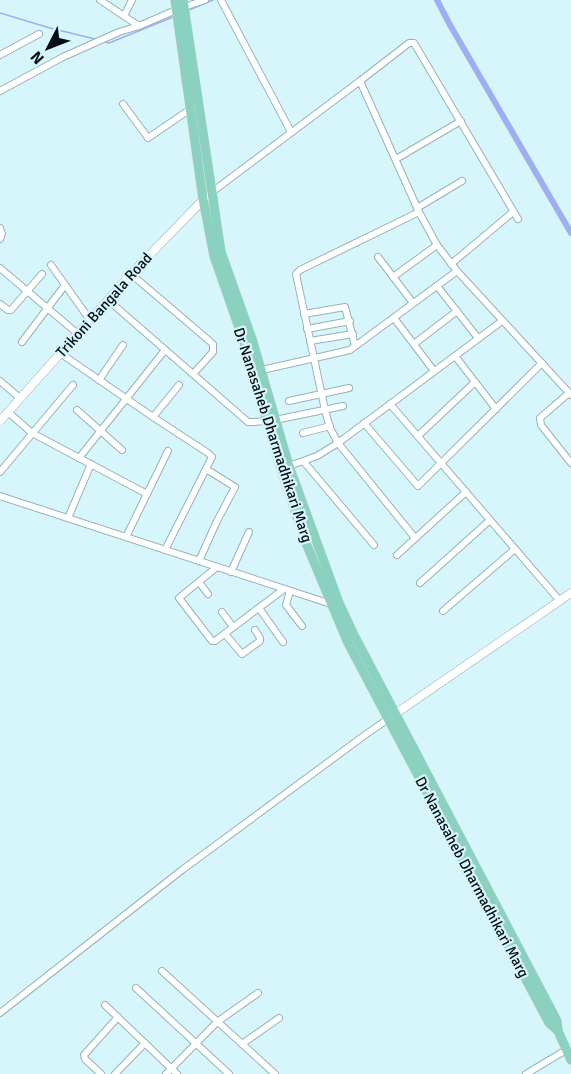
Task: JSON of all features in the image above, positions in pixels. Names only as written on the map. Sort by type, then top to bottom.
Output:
[{"type":"main road","name":"Dr Nanasaheb Dharmadhikari Marg","points":[[179,4],[194,108],[203,199],[214,256],[271,421],[306,543],[335,604],[348,643],[392,717],[549,1023],[558,1031],[568,1048],[571,1060]]},
{"type":"main road","name":"Dr Nanasaheb Dharmadhikari Marg","points":[[194,108],[212,192],[221,252],[246,318],[262,370],[271,421]]},
{"type":"street","points":[[100,0],[139,26]]},
{"type":"street","points":[[124,16],[132,0]]},
{"type":"street","points":[[0,91],[63,57],[119,32],[139,26],[179,4],[205,0]]},
{"type":"street","points":[[221,0],[291,132]]},
{"type":"street","points":[[0,55],[39,34]]},
{"type":"street","points":[[212,192],[409,43],[414,43],[518,219]]},
{"type":"street","points":[[360,81],[436,245],[570,394],[540,418],[541,425],[571,463]]},
{"type":"street","points":[[123,104],[148,138],[194,108]]},
{"type":"street","points":[[396,159],[461,121]]},
{"type":"street","points":[[415,538],[338,442],[330,426],[296,276],[298,271],[418,209],[462,181]]},
{"type":"street","name":"Trikoni Bangala Road","points":[[0,421],[131,274],[212,192]]},
{"type":"street","points":[[451,264],[513,212]]},
{"type":"street","points":[[0,228],[2,234],[0,238]]},
{"type":"street","points":[[393,277],[436,245]]},
{"type":"street","points":[[378,257],[413,303]]},
{"type":"street","points":[[51,265],[90,320]]},
{"type":"street","points":[[0,268],[78,334]]},
{"type":"street","points":[[262,370],[343,352],[355,346],[457,271]]},
{"type":"street","points":[[0,304],[11,310],[42,274]]},
{"type":"street","points":[[131,274],[213,344],[213,352],[193,374]]},
{"type":"street","points":[[22,342],[65,285]]},
{"type":"street","points":[[437,286],[478,338]]},
{"type":"street","points":[[108,300],[251,422],[271,421],[343,406]]},
{"type":"street","points":[[304,314],[345,307],[355,346]]},
{"type":"street","points":[[414,344],[457,311]]},
{"type":"street","points":[[394,318],[434,371]]},
{"type":"street","points":[[307,329],[350,321]]},
{"type":"street","points":[[285,467],[317,456],[338,442],[502,321]]},
{"type":"street","points":[[310,341],[352,334]]},
{"type":"street","points":[[99,380],[123,345]]},
{"type":"street","points":[[79,458],[165,350]]},
{"type":"street","points":[[60,353],[211,454],[212,459],[165,550]]},
{"type":"street","points":[[455,356],[496,409]]},
{"type":"street","points":[[364,423],[418,486],[542,363]]},
{"type":"street","points":[[0,381],[20,398]]},
{"type":"street","points":[[418,436],[476,382]]},
{"type":"street","points":[[0,472],[73,385]]},
{"type":"street","points":[[153,417],[179,385]]},
{"type":"street","points":[[288,401],[349,388]]},
{"type":"street","points":[[390,404],[560,601]]},
{"type":"street","points":[[77,410],[122,450]]},
{"type":"street","points":[[8,412],[32,433],[147,494]]},
{"type":"street","points":[[303,433],[330,426]]},
{"type":"street","points":[[126,537],[168,451]]},
{"type":"street","points":[[304,462],[374,545]]},
{"type":"street","points":[[68,518],[91,464]]},
{"type":"street","points":[[199,561],[235,487],[206,469]]},
{"type":"street","points":[[397,555],[466,492]]},
{"type":"street","points":[[0,496],[335,604]]},
{"type":"street","points":[[420,583],[490,520]]},
{"type":"street","points":[[231,572],[249,532]]},
{"type":"street","points":[[443,611],[515,549]]},
{"type":"street","points":[[217,567],[179,599],[211,640],[215,641],[287,590]]},
{"type":"street","points":[[199,582],[208,594]]},
{"type":"street","points":[[287,590],[286,605],[302,626]]},
{"type":"street","points":[[0,1014],[182,870],[392,717],[571,593]]},
{"type":"street","points":[[259,608],[283,642]]},
{"type":"street","points":[[222,612],[233,627]]},
{"type":"street","points":[[225,634],[242,654],[260,641],[255,630]]},
{"type":"street","points":[[162,971],[275,1074]]},
{"type":"street","points":[[136,988],[229,1074]]},
{"type":"street","points":[[166,1074],[217,1022],[258,993]]},
{"type":"street","points":[[105,1005],[177,1074]]},
{"type":"street","points":[[101,1074],[85,1059],[84,1055],[118,1017]]},
{"type":"street","points":[[242,1044],[279,1017]]},
{"type":"street","points":[[115,1074],[145,1043]]},
{"type":"street","points":[[526,1074],[568,1048]]},
{"type":"waterway","points":[[189,10],[213,0]]},
{"type":"waterway","points":[[437,0],[571,233]]},
{"type":"waterway","points":[[0,13],[95,39]]},
{"type":"waterway","points":[[105,42],[109,43],[173,17]]}]
